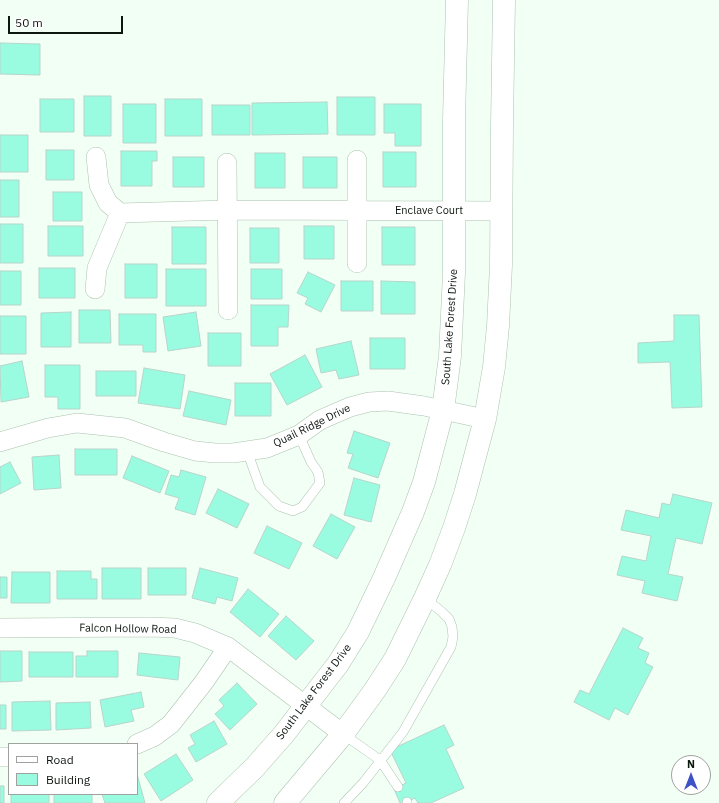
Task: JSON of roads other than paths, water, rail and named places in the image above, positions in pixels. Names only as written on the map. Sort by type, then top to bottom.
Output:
[{"type":"main road","name":"South Lake Forest Drive","points":[[218,803],[265,756],[284,734],[342,657],[358,632],[384,578],[413,512],[424,482],[443,410],[450,356],[454,273],[457,0]]},
{"type":"main road","points":[[285,803],[343,734],[375,690],[395,659],[425,598],[454,528],[465,494],[485,419],[494,367],[498,326],[502,212],[504,0]]},
{"type":"street","points":[[95,289],[97,268],[120,212],[108,203],[99,185],[96,157]]},
{"type":"street","points":[[357,160],[357,263]]},
{"type":"street","points":[[227,163],[228,310]]},
{"type":"street","name":"Enclave Court","points":[[120,212],[227,210],[502,212]]},
{"type":"street","name":"Quail Ridge Drive","points":[[0,442],[48,428],[77,423],[101,424],[125,428],[195,451],[215,453],[247,451],[267,448],[299,434],[320,420],[350,407],[369,402],[388,401],[424,406],[485,419]]},
{"type":"street","name":"Falcon Hollow Road","points":[[0,628],[151,627],[175,628],[195,633],[228,647],[343,734]]},
{"type":"street","points":[[138,744],[154,736],[171,724],[204,682],[228,647]]},
{"type":"lane","points":[[247,451],[260,487],[279,506],[292,511],[302,507],[320,483],[318,472],[311,462],[299,434]]},
{"type":"lane","points":[[344,803],[403,732],[451,647],[453,637],[449,619],[425,598]]},
{"type":"lane","points":[[343,734],[380,760],[398,787]]}]
